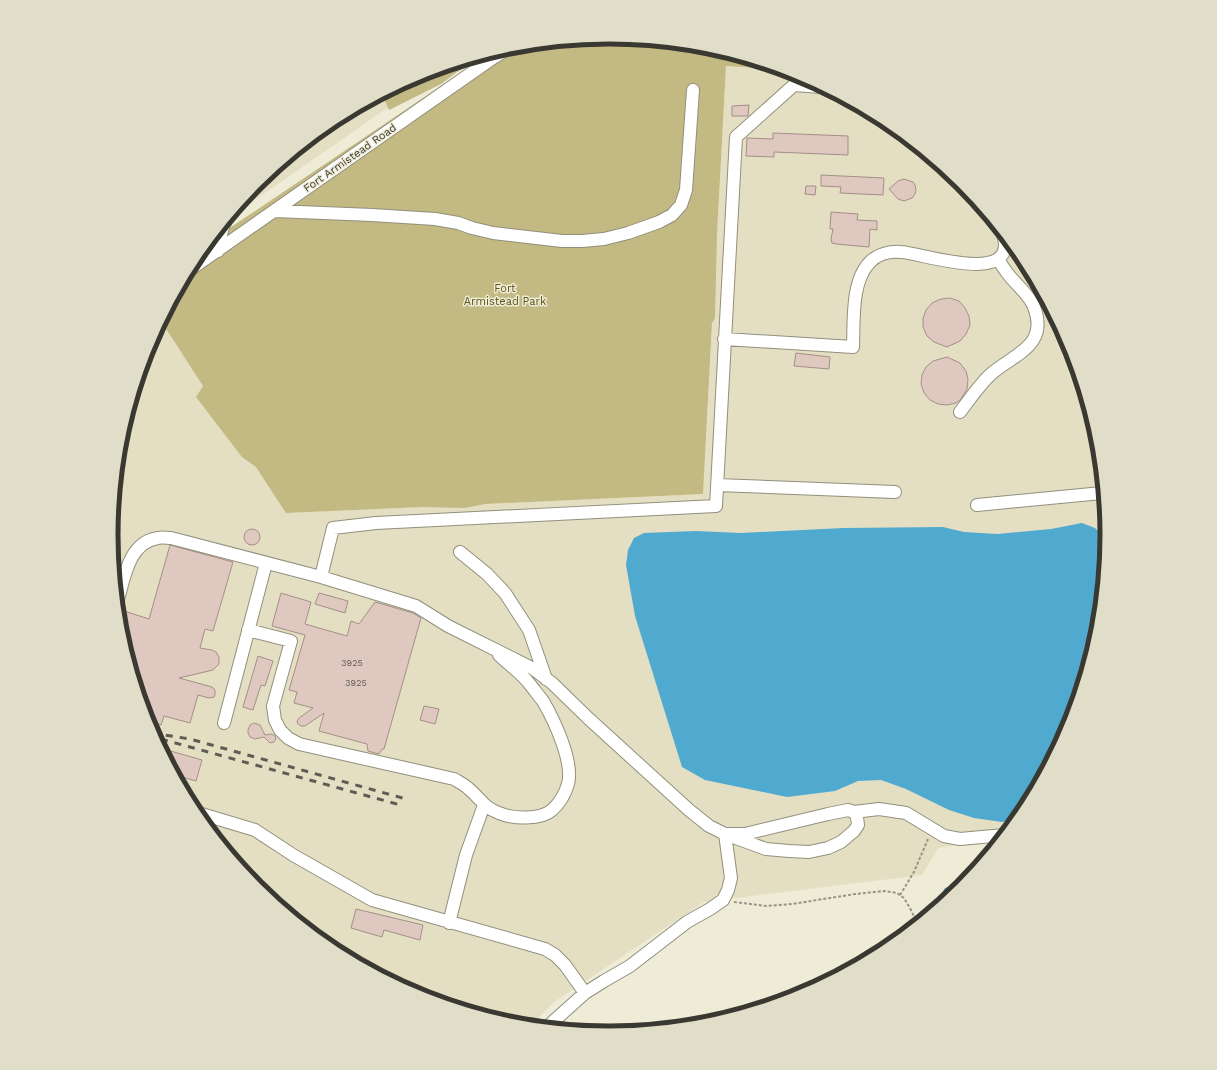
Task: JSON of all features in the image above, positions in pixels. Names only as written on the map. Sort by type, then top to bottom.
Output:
[{"type":"street","name":"Fort Armistead Road","points":[[199,264],[493,58]]},
{"type":"street","points":[[321,577],[333,528],[376,524],[716,506],[736,137],[794,85],[807,86]]},
{"type":"street","points":[[275,211],[435,219],[458,223],[493,233],[562,241],[604,239],[628,233],[660,222],[672,215],[681,206],[686,190],[693,90]]},
{"type":"street","points":[[218,251],[221,233]]},
{"type":"street","points":[[724,339],[853,347],[856,290],[861,275],[870,262],[878,256],[889,252],[901,252],[919,254],[966,264],[980,265],[998,259],[1003,253],[1005,245]]},
{"type":"street","points":[[960,412],[983,382],[1030,345],[1037,333],[1034,307],[1022,290],[1008,275],[998,259]]},
{"type":"street","points":[[717,485],[895,492]]},
{"type":"street","points":[[977,505],[1097,493]]},
{"type":"street","points":[[121,589],[128,565],[135,552],[142,544],[149,540],[158,538],[171,538],[321,577],[416,606],[448,626],[532,668],[546,679],[689,810],[709,826],[725,834],[766,849],[809,852],[828,848],[841,842],[854,831],[858,825],[857,817],[854,812]]},
{"type":"street","points":[[460,552],[487,574],[505,594],[529,630],[546,679]]},
{"type":"street","points":[[224,722],[266,563]]},
{"type":"street","points":[[248,630],[291,641],[273,706],[275,720],[280,730],[288,738],[299,744],[454,779],[469,788],[484,805],[500,814],[520,818],[539,816],[551,811],[562,800],[568,783],[569,769],[565,749],[543,701],[527,681],[486,644]]},
{"type":"street","points":[[449,923],[466,855],[484,805]]},
{"type":"street","points":[[725,834],[745,834],[848,810],[854,812],[879,809],[906,813],[944,836],[960,839],[997,836]]},
{"type":"street","points":[[205,815],[255,830],[293,855],[372,900],[545,949],[555,955],[565,965],[585,993]]},
{"type":"street","points":[[552,1023],[585,993],[630,966],[687,922],[723,900],[728,890],[731,878],[725,834]]},
{"type":"path","points":[[900,895],[914,872],[932,829]]},
{"type":"path","points":[[723,900],[766,906],[792,904],[884,891],[897,893],[904,898],[914,919]]},
{"type":"shaded area","points":[[726,66],[761,68],[796,81],[826,95],[881,127],[907,145],[932,166],[978,211],[1017,262],[1049,318],[1062,347],[1083,408],[1095,471],[1100,535],[1095,599],[1090,631],[1083,662],[1073,693],[1049,752],[1034,781],[1017,808],[995,838],[938,848],[922,875],[704,902],[554,1002],[535,1021],[481,1009],[421,989],[363,960],[310,925],[261,882],[239,859],[200,808],[168,752],[155,723],[134,662],[122,599],[118,535],[122,471],[127,439],[134,408],[144,377],[164,326],[287,513],[703,494]]},
{"type":"shaded area","points":[[385,98],[390,106],[239,211],[261,188],[310,145],[363,110]]},
{"type":"green space","name":"Fort Armistead Park","points":[[608,44],[673,48],[704,53],[761,68],[726,66],[717,234],[715,318],[712,323],[703,494],[485,504],[465,508],[423,507],[286,513],[256,467],[242,457],[196,397],[203,386],[164,326],[183,289],[220,234],[476,63],[513,53],[544,48]]},
{"type":"green space","points":[[470,64],[441,84],[389,110],[384,99],[421,81]]},
{"type":"water","points":[[1082,523],[1095,528],[1100,533],[1095,599],[1083,662],[1062,723],[1034,781],[1007,821],[1002,822],[974,818],[949,810],[906,789],[881,780],[858,781],[835,791],[787,797],[705,780],[682,767],[635,616],[626,565],[628,550],[634,538],[644,533],[696,531],[741,533],[843,528],[943,527],[964,532],[998,534],[1051,529]]},
{"type":"water","points":[[952,886],[940,897],[945,888]]},
{"type":"building","points":[[749,105],[748,116],[732,116],[732,106]]},
{"type":"building","points":[[773,133],[848,136],[848,155],[774,152],[774,157],[746,156],[747,138],[773,139]]},
{"type":"building","points":[[821,175],[884,178],[883,195],[840,193],[841,187],[821,186]]},
{"type":"building","points":[[904,179],[913,182],[916,190],[912,198],[904,201],[898,199],[889,189],[898,181]]},
{"type":"building","points":[[806,186],[816,186],[815,195],[805,194]]},
{"type":"building","points":[[831,212],[858,214],[857,220],[877,221],[877,230],[870,229],[869,247],[832,243],[831,239],[833,229],[830,229]]},
{"type":"building","points":[[950,298],[959,301],[965,308],[969,316],[970,325],[966,334],[960,341],[947,347],[934,342],[927,336],[923,327],[923,318],[926,310],[932,303],[941,299]]},
{"type":"building","points":[[796,353],[830,357],[829,369],[794,366]]},
{"type":"building","points":[[947,357],[960,363],[966,371],[968,379],[967,389],[961,399],[956,403],[947,405],[938,404],[930,400],[924,393],[921,384],[922,375],[926,367],[933,361]]},
{"type":"building","points":[[252,529],[258,531],[260,537],[258,543],[252,545],[246,543],[244,537],[246,531]]},
{"type":"building","points":[[170,545],[233,562],[213,631],[205,629],[200,648],[216,652],[219,657],[219,664],[213,670],[179,678],[212,687],[215,690],[214,697],[209,698],[198,695],[190,723],[164,716],[161,725],[155,723],[134,662],[124,611],[149,619]]},
{"type":"building","points":[[281,593],[311,602],[305,624],[347,636],[351,621],[359,624],[375,602],[413,613],[421,618],[384,749],[382,749],[379,754],[368,751],[367,744],[319,731],[324,713],[305,726],[298,724],[297,721],[299,718],[313,708],[294,703],[297,692],[289,690],[305,635],[272,626]]},
{"type":"building","points":[[319,593],[348,601],[345,613],[315,604]]},
{"type":"building","points":[[258,656],[273,661],[265,686],[261,685],[253,710],[243,707]]},
{"type":"building","points":[[424,706],[439,709],[435,724],[420,720]]},
{"type":"building","points":[[254,723],[260,725],[265,735],[271,734],[275,736],[276,739],[274,742],[270,743],[264,737],[255,739],[250,737],[248,730],[250,725]]},
{"type":"building","points":[[167,750],[202,760],[196,781],[181,777]]},
{"type":"building","points":[[356,909],[423,925],[420,940],[384,930],[382,937],[351,928]]},
{"type":"railway","points":[[160,734],[190,739],[406,799]]},
{"type":"railway","points":[[162,739],[404,806]]}]
